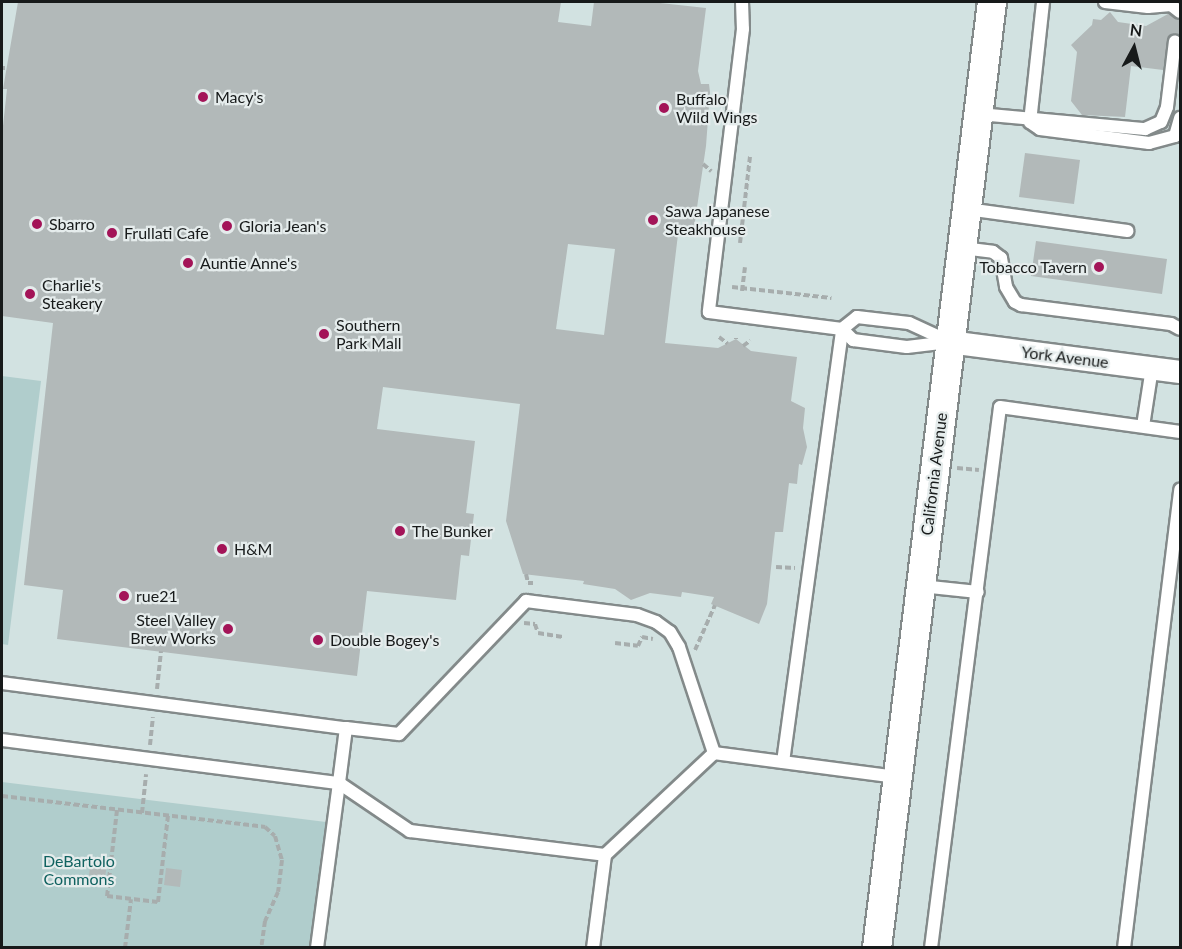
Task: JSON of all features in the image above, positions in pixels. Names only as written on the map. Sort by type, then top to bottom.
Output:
[{"type":"street","name":"California Avenue","points":[[877,948],[992,2]]},
{"type":"street","name":"York Avenue","points":[[949,342],[1180,372]]},
{"type":"lane","points":[[742,2],[743,29],[709,312],[842,329],[853,340],[907,347],[949,342]]},
{"type":"lane","points":[[1030,122],[1043,2]]},
{"type":"lane","points":[[1105,2],[1148,7],[1171,5],[1180,12]]},
{"type":"lane","points":[[1148,7],[1156,18]]},
{"type":"lane","points":[[1030,122],[1041,118],[1145,129],[1161,122],[1167,107],[1175,41]]},
{"type":"lane","points":[[978,114],[1030,122],[1040,129],[1149,143],[1175,136],[1180,118]]},
{"type":"lane","points":[[966,209],[1127,231]]},
{"type":"lane","points":[[961,248],[993,252],[1001,258],[1006,287],[1021,306],[1171,324],[1180,329]]},
{"type":"lane","points":[[783,762],[842,329],[856,316],[909,323],[949,342]]},
{"type":"lane","points":[[1143,426],[1152,368]]},
{"type":"lane","points":[[931,948],[1000,407],[1180,432]]},
{"type":"lane","points":[[1124,948],[1180,489]]},
{"type":"lane","points":[[920,586],[978,592]]},
{"type":"lane","points":[[2,683],[399,734],[526,601],[637,615],[657,622],[670,632],[714,753]]},
{"type":"lane","points":[[317,948],[346,728]]},
{"type":"lane","points":[[2,740],[339,783],[410,831],[605,855]]},
{"type":"lane","points":[[714,753],[896,777]]},
{"type":"lane","points":[[593,948],[605,855],[714,753]]},
{"type":"path","points":[[740,243],[750,157]]},
{"type":"path","points":[[703,164],[711,171]]},
{"type":"path","points":[[742,290],[745,267]]},
{"type":"path","points":[[732,287],[742,290],[831,298]]},
{"type":"path","points":[[720,337],[728,344]]},
{"type":"path","points":[[743,346],[750,341]]},
{"type":"path","points":[[953,467],[992,472]]},
{"type":"path","points":[[776,567],[795,568]]},
{"type":"path","points":[[526,574],[528,583],[533,583]]},
{"type":"path","points":[[694,653],[715,605]]},
{"type":"path","points":[[514,622],[535,621],[538,633],[563,637]]},
{"type":"path","points":[[615,643],[638,646],[642,637],[666,641]]},
{"type":"path","points":[[142,813],[161,651]]},
{"type":"path","points":[[2,796],[265,827],[275,836],[282,860],[278,892],[265,921],[261,948]]},
{"type":"path","points":[[117,810],[107,896],[131,899],[158,902],[168,816]]},
{"type":"path","points":[[125,948],[131,899]]},
{"type":"shaded area","name":"Southern Park Mall","points":[[2,2],[1180,2],[1180,947],[2,948]]},
{"type":"green space","points":[[2,376],[41,381],[8,645],[2,644]]},
{"type":"green space","name":"DeBartolo Commons","points":[[2,782],[334,823],[317,947],[2,948]]},
{"type":"building","name":"Southern Park Mall","points":[[18,2],[561,2],[558,22],[591,26],[594,2],[651,2],[706,8],[698,71],[701,84],[709,84],[710,92],[706,146],[694,228],[679,226],[665,343],[718,348],[736,339],[751,351],[797,357],[791,401],[805,408],[803,428],[807,447],[802,465],[799,464],[797,484],[789,483],[783,532],[775,532],[767,604],[759,624],[711,604],[714,597],[682,592],[681,597],[650,593],[631,600],[615,589],[583,584],[584,581],[523,574],[506,521],[520,404],[383,387],[377,429],[475,441],[466,513],[474,514],[469,556],[461,555],[456,600],[367,591],[357,676],[57,639],[63,590],[24,585],[53,323],[2,316],[2,135],[7,89],[3,89]],"holes":[[[568,244],[615,249],[604,335],[556,329]]]},
{"type":"building","points":[[1110,12],[1118,22],[1146,26],[1168,14],[1180,20],[1180,35],[1168,37],[1163,70],[1131,66],[1125,117],[1082,115],[1071,101],[1077,52],[1071,45],[1092,25],[1093,19],[1101,20]]},
{"type":"building","points":[[1025,153],[1080,160],[1074,204],[1019,197]]},
{"type":"building","name":"Tobacco Tavern","points":[[1036,241],[1167,259],[1162,294],[1031,276]]},
{"type":"building","points":[[91,858],[108,860],[105,877],[89,875]]},
{"type":"building","points":[[166,868],[182,870],[180,887],[164,885]]},
{"type":"place","name":"Macy's","points":[[203,97]]},
{"type":"place","name":"Buffalo Wild Wings","points":[[664,108]]},
{"type":"place","name":"Sawa Japanese Steakhouse","points":[[653,220]]},
{"type":"place","name":"Sbarro","points":[[37,224]]},
{"type":"place","name":"Gloria Jean's","points":[[227,226]]},
{"type":"place","name":"Frullati Cafe","points":[[112,233]]},
{"type":"place","name":"Auntie Anne's","points":[[188,263]]},
{"type":"place","name":"Tobacco Tavern","points":[[1099,267]]},
{"type":"place","name":"Charlie's Steakery","points":[[30,294]]},
{"type":"place","name":"Southern Park Mall","points":[[324,334]]},
{"type":"place","name":"The Bunker","points":[[400,531]]},
{"type":"place","name":"H&M","points":[[222,549]]},
{"type":"place","name":"rue21","points":[[124,596]]},
{"type":"place","name":"Steel Valley Brew Works","points":[[228,629]]},
{"type":"place","name":"Double Bogey's","points":[[318,640]]}]
